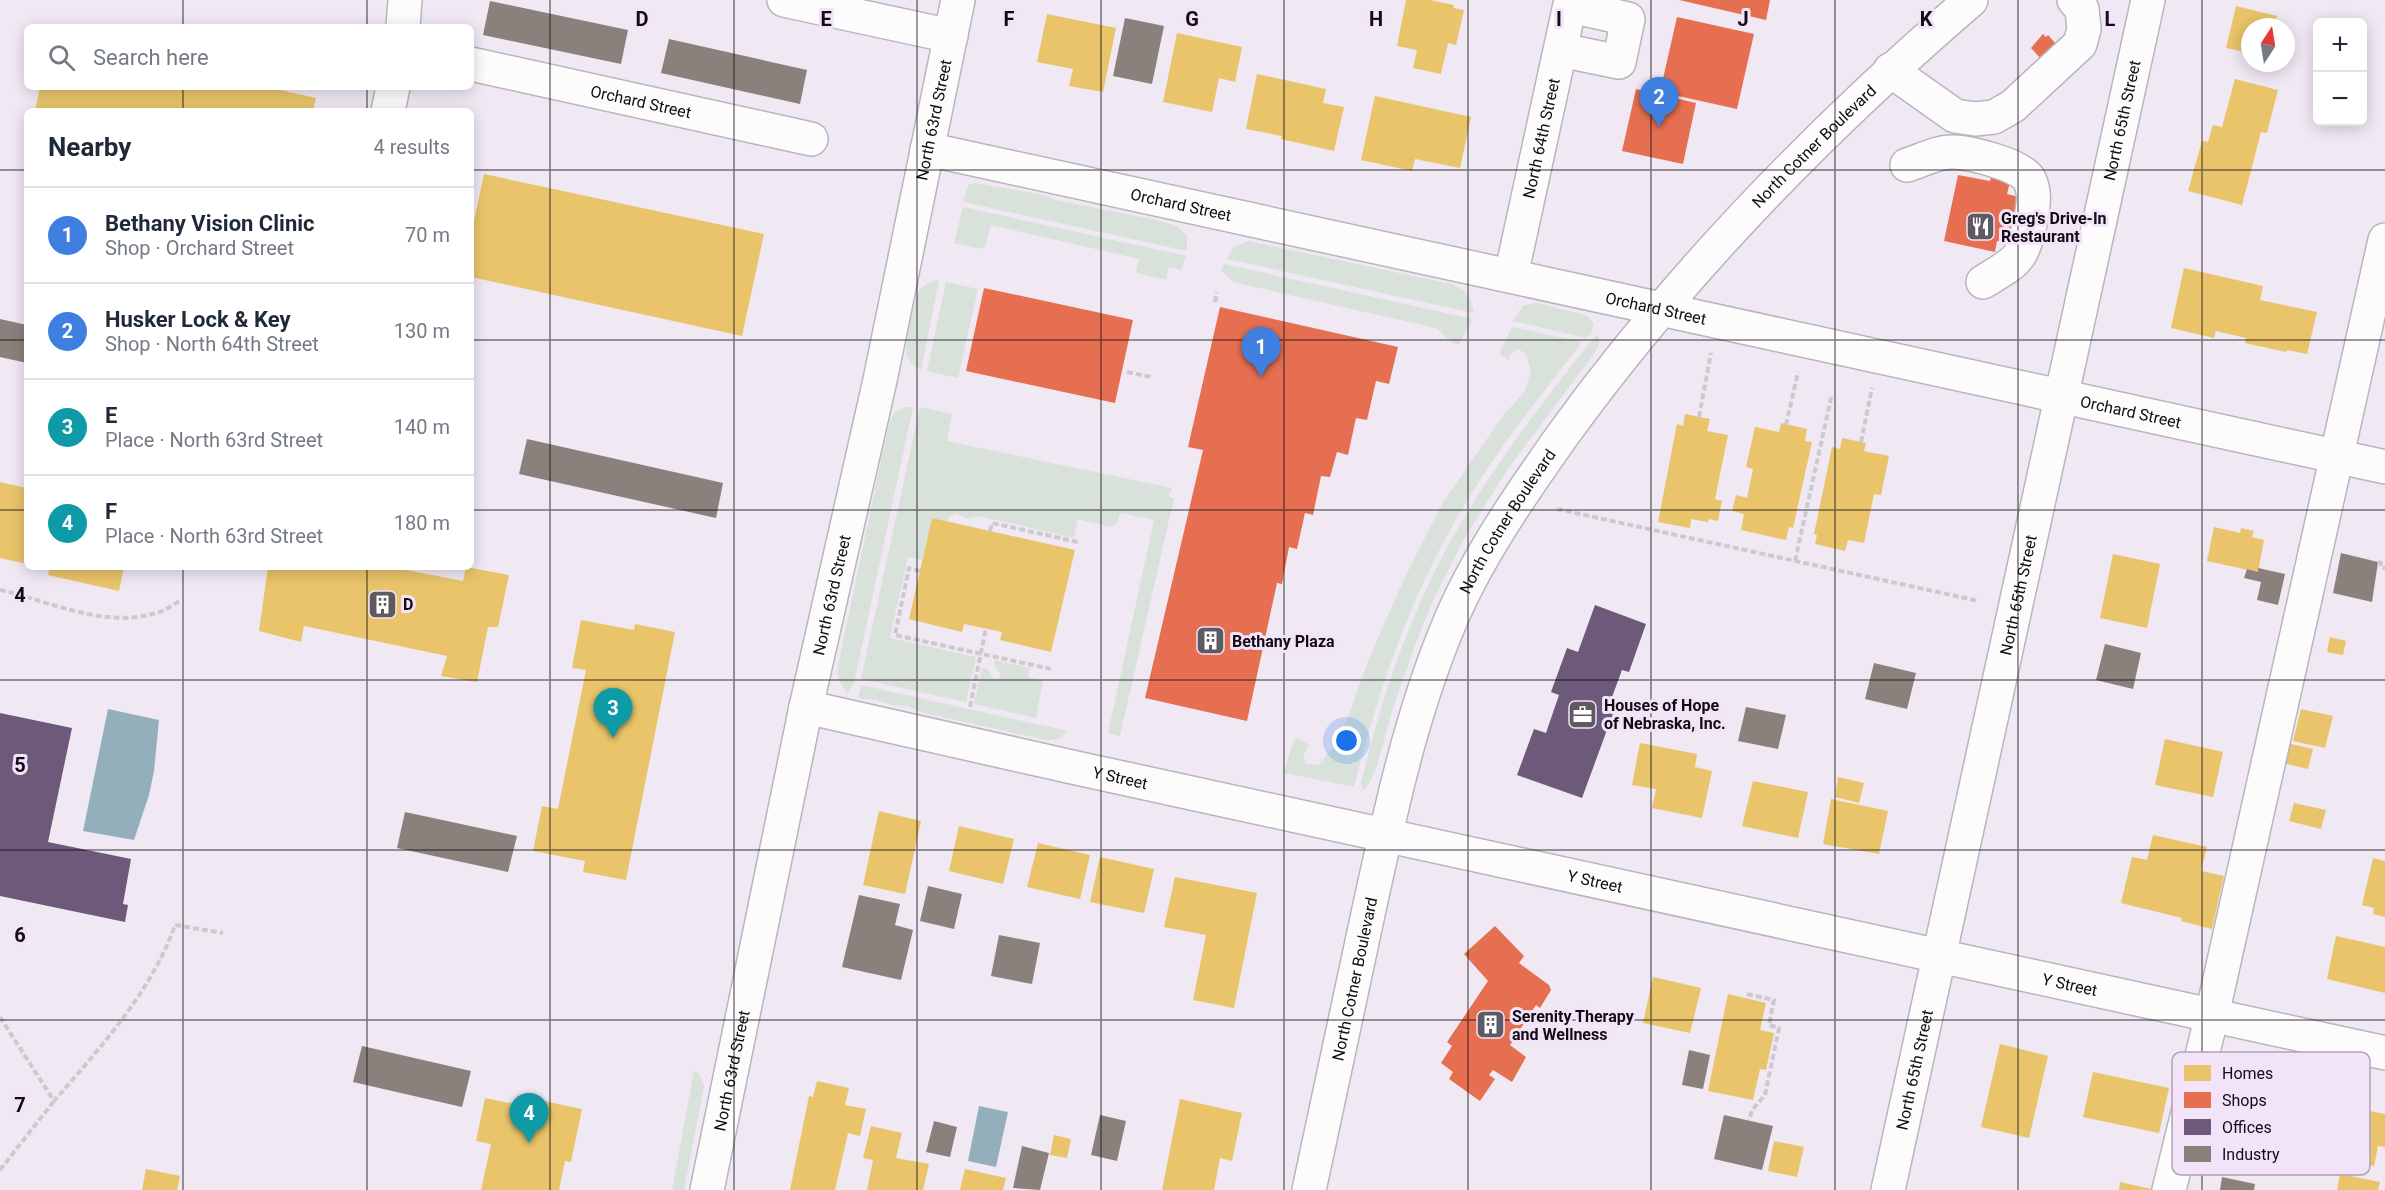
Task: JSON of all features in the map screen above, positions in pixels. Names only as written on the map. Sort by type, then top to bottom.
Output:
[{"type":"street","points":[[403,24],[405,0]]},
{"type":"street","points":[[784,0],[951,36]]},
{"type":"street","name":"North 63rd Street","points":[[707,1190],[806,707],[880,380],[958,0]]},
{"type":"street","name":"North Cotner Boulevard","points":[[1309,1190],[1385,835],[1408,739],[1426,683],[1448,627],[1473,574],[1543,464],[1587,401],[1662,308],[1789,170],[1890,70],[1971,0]]},
{"type":"street","points":[[1890,70],[1955,116],[1975,119],[1994,117],[2013,106],[2080,44],[2084,29],[2082,9],[2074,0]]},
{"type":"street","name":"North 65th Street","points":[[1888,1190],[2148,0]]},
{"type":"street","points":[[1561,50],[1619,62],[1628,19],[1571,3]]},
{"type":"street","name":"North 64th Street","points":[[1511,276],[1571,3]]},
{"type":"street","name":"Orchard Street","points":[[474,65],[811,139]]},
{"type":"street","points":[[389,108],[392,90]]},
{"type":"street","name":"Orchard Street","points":[[927,149],[2385,467]]},
{"type":"street","points":[[1907,165],[1951,152],[1985,158],[2019,169],[2027,176],[2032,186],[2034,201],[2025,249],[2014,264],[1983,282]]},
{"type":"street","points":[[2203,1052],[2385,240]]},
{"type":"street","name":"Y Street","points":[[806,707],[2385,1053]]},
{"type":"street","points":[[2169,1190],[2173,1175]]},
{"type":"path","points":[[1215,302],[1217,292]]},
{"type":"path","points":[[1699,417],[1713,343]]},
{"type":"path","points":[[1786,425],[1801,362]]},
{"type":"path","points":[[1127,372],[1150,377]]},
{"type":"path","points":[[1861,442],[1874,379]]},
{"type":"path","points":[[1795,561],[1832,394]]},
{"type":"path","points":[[1557,509],[1979,601]]},
{"type":"path","points":[[990,531],[992,523],[1078,542]]},
{"type":"path","points":[[2378,562],[2381,563],[2381,567],[2385,568]]},
{"type":"path","points":[[920,570],[909,568],[895,635],[1051,669]]},
{"type":"path","points":[[0,590],[72,610],[108,617],[131,618],[157,613],[181,600]]},
{"type":"path","points":[[970,707],[986,628]]},
{"type":"path","points":[[0,1170],[116,1026],[149,980],[166,949],[175,925],[223,933]]},
{"type":"path","points":[[1747,994],[1774,1000],[1769,1025],[1779,1028],[1765,1095],[1752,1110],[1749,1120]]},
{"type":"path","points":[[0,1017],[54,1101]]},
{"type":"shaded area","points":[[976,183],[1044,195],[1056,200],[1177,226],[1187,236],[1187,251],[963,202],[969,184]]},
{"type":"shaded area","points":[[963,207],[1186,256],[1181,270],[1169,267],[1166,280],[1136,273],[1139,259],[991,225],[982,249],[954,243]]},
{"type":"shaded area","points":[[1248,241],[1451,284],[1467,295],[1474,313],[1227,259],[1233,248]]},
{"type":"shaded area","points":[[1224,264],[1473,319],[1459,344],[1454,344],[1436,328],[1233,282],[1221,270]]},
{"type":"shaded area","points":[[939,280],[921,370],[908,358],[907,339],[918,294],[923,287]]},
{"type":"shaded area","points":[[946,282],[978,289],[958,378],[927,371]]},
{"type":"shaded area","points":[[1536,303],[1587,316],[1594,324],[1591,333],[1586,338],[1513,321],[1523,306]]},
{"type":"shaded area","points":[[1512,327],[1582,342],[1503,446],[1467,500],[1425,578],[1378,700],[1354,787],[1284,773],[1293,742],[1297,738],[1309,745],[1303,757],[1306,764],[1318,765],[1332,749],[1347,720],[1368,661],[1404,579],[1442,504],[1502,417],[1525,391],[1531,371],[1526,354],[1518,349],[1511,354],[1508,360],[1500,352]]},
{"type":"shaded area","points":[[1599,335],[1596,351],[1508,469],[1465,537],[1435,596],[1415,645],[1393,708],[1375,772],[1363,790],[1361,783],[1391,678],[1432,577],[1467,513],[1507,452],[1572,365],[1595,336]]},
{"type":"shaded area","points":[[905,407],[913,407],[854,683],[848,693],[839,678],[839,661],[889,423],[894,413]]},
{"type":"shaded area","points":[[920,407],[952,414],[947,441],[1172,488],[1169,497],[1174,498],[1120,736],[1108,733],[1154,520],[1120,513],[1117,523],[1110,527],[1078,519],[1074,538],[979,516],[966,519],[957,513],[950,516],[947,521],[932,518],[922,560],[908,557],[890,638],[976,657],[966,702],[861,679]]},
{"type":"shaded area","points":[[994,660],[1030,668],[1028,677],[1043,680],[1036,718],[974,704],[982,668],[987,669],[994,679],[1000,678]]},
{"type":"shaded area","points":[[861,685],[1068,731],[1058,739],[1047,740],[924,713],[908,706],[895,706],[876,700],[858,698]]},
{"type":"shaded area","points":[[694,1071],[699,1074],[704,1086],[684,1190],[672,1190]]},
{"type":"water","points":[[108,709],[159,720],[149,795],[134,840],[83,831]]},
{"type":"water","points":[[979,1106],[1008,1112],[996,1167],[968,1161]]},
{"type":"building: Homes","points":[[1406,0],[1430,0],[1454,5],[1453,8],[1464,10],[1456,45],[1448,43],[1441,74],[1413,68],[1417,50],[1397,46]]},
{"type":"building: Homes","points":[[2236,6],[2277,16],[2277,18],[2241,18],[2241,51],[2226,48]]},
{"type":"building: Homes","points":[[1047,14],[1116,28],[1103,92],[1069,86],[1073,69],[1037,62]]},
{"type":"building: Homes","points":[[1177,33],[1242,47],[1235,82],[1219,78],[1212,112],[1163,102]]},
{"type":"building: Homes","points":[[1257,74],[1326,89],[1323,103],[1344,107],[1334,151],[1281,139],[1282,136],[1246,129]]},
{"type":"building: Homes","points":[[2235,79],[2278,90],[2267,133],[2261,132],[2242,205],[2188,191],[2202,141],[2208,142],[2213,125],[2222,127]]},
{"type":"building: Homes","points":[[39,90],[280,90],[316,98],[314,108],[36,108]]},
{"type":"building: Homes","points":[[1375,96],[1471,117],[1460,168],[1415,159],[1412,171],[1361,160]]},
{"type":"building: Homes","points":[[484,174],[764,234],[742,336],[474,278],[474,221]]},
{"type":"building: Homes","points":[[2184,268],[2263,286],[2260,300],[2317,312],[2307,354],[2245,343],[2246,338],[2216,331],[2214,338],[2171,328]]},
{"type":"building: Homes","points":[[1685,414],[1710,419],[1707,431],[1728,435],[1715,499],[1722,501],[1718,521],[1691,519],[1690,528],[1658,522],[1677,424],[1683,426]]},
{"type":"building: Homes","points":[[1781,423],[1807,429],[1805,441],[1812,442],[1793,528],[1789,527],[1786,540],[1741,530],[1744,514],[1732,511],[1736,495],[1747,498],[1753,469],[1746,467],[1755,427],[1779,432]]},
{"type":"building: Homes","points":[[1842,438],[1866,443],[1864,451],[1889,456],[1881,495],[1874,494],[1864,543],[1848,540],[1845,551],[1815,544],[1817,535],[1814,534],[1832,447],[1840,449]]},
{"type":"building: Homes","points":[[0,482],[24,487],[24,563],[0,558]]},
{"type":"building: Homes","points":[[932,518],[1075,550],[1051,652],[1000,640],[1002,632],[964,624],[962,632],[909,619]]},
{"type":"building: Homes","points":[[2214,527],[2240,533],[2241,528],[2254,531],[2252,537],[2264,540],[2258,572],[2207,561]]},
{"type":"building: Homes","points":[[2113,554],[2160,564],[2147,628],[2100,618]]},
{"type":"building: Homes","name":"D","points":[[474,568],[509,575],[498,627],[488,627],[477,682],[441,676],[447,656],[304,626],[301,642],[259,631],[268,570],[406,570],[463,581],[465,570]]},
{"type":"building: Homes","points":[[49,570],[123,570],[119,591],[48,575]]},
{"type":"building: Homes","points":[[581,620],[634,630],[635,624],[675,632],[626,880],[583,872],[585,861],[533,851],[542,806],[558,809],[586,670],[572,668]]},
{"type":"building: Homes","points":[[2330,637],[2346,641],[2343,655],[2327,652]]},
{"type":"building: Homes","points":[[2301,709],[2333,716],[2325,748],[2293,741]]},
{"type":"building: Homes","points":[[2165,739],[2223,752],[2213,797],[2155,785]]},
{"type":"building: Homes","points":[[2283,742],[2313,749],[2308,769],[2278,762]]},
{"type":"building: Homes","points":[[1640,743],[1697,754],[1695,767],[1712,771],[1702,818],[1652,808],[1656,789],[1632,785]]},
{"type":"building: Homes","points":[[1838,777],[1864,783],[1859,803],[1835,797]]},
{"type":"building: Homes","points":[[1753,781],[1808,792],[1798,838],[1742,826]]},
{"type":"building: Homes","points":[[1831,799],[1888,811],[1879,854],[1823,844]]},
{"type":"building: Homes","points":[[2294,803],[2326,810],[2321,829],[2289,821]]},
{"type":"building: Homes","points":[[879,811],[921,821],[905,894],[863,885]]},
{"type":"building: Homes","points":[[959,826],[1014,839],[1003,884],[949,871]]},
{"type":"building: Homes","points":[[2153,835],[2207,847],[2201,871],[2224,876],[2212,929],[2181,921],[2182,918],[2121,903],[2132,857],[2147,860]]},
{"type":"building: Homes","points":[[1038,843],[1090,855],[1080,899],[1027,887]]},
{"type":"building: Homes","points":[[1100,857],[1154,869],[1144,913],[1090,902]]},
{"type":"building: Homes","points":[[2373,858],[2385,861],[2385,917],[2373,914],[2374,908],[2362,905]]},
{"type":"building: Homes","points":[[1175,877],[1257,893],[1234,1008],[1193,1000],[1206,935],[1164,927]]},
{"type":"building: Homes","points":[[2336,936],[2385,947],[2385,993],[2327,979]]},
{"type":"building: Homes","points":[[1653,977],[1701,988],[1690,1033],[1643,1023]]},
{"type":"building: Homes","points":[[1728,994],[1766,1003],[1760,1030],[1774,1033],[1766,1070],[1760,1069],[1753,1100],[1708,1091]]},
{"type":"building: Homes","points":[[2000,1044],[2048,1056],[2029,1138],[1981,1127]]},
{"type":"building: Homes","points":[[2093,1072],[2169,1088],[2159,1133],[2083,1117]]},
{"type":"building: Homes","points":[[817,1081],[849,1088],[845,1105],[866,1109],[860,1136],[848,1133],[835,1190],[790,1190],[809,1096],[813,1097]]},
{"type":"building: Homes","points":[[485,1098],[537,1109],[539,1100],[582,1109],[571,1162],[565,1161],[559,1190],[481,1190],[491,1144],[476,1141]]},
{"type":"building: Homes","points":[[1180,1099],[1242,1113],[1232,1161],[1220,1158],[1214,1190],[1162,1190]]},
{"type":"building: Homes","points":[[2370,1111],[2385,1114],[2385,1147],[2378,1146],[2374,1166],[2370,1165]]},
{"type":"building: Homes","points":[[871,1126],[902,1133],[896,1158],[929,1164],[923,1190],[867,1190],[873,1160],[863,1158]]},
{"type":"building: Homes","points":[[1054,1135],[1071,1139],[1067,1158],[1050,1155]]},
{"type":"building: Homes","points":[[1774,1141],[1804,1147],[1797,1177],[1768,1171]]},
{"type":"building: Homes","points":[[146,1169],[180,1176],[177,1190],[142,1190]]},
{"type":"building: Homes","points":[[965,1169],[1006,1178],[1003,1190],[960,1190]]},
{"type":"building: Homes","points":[[2340,1175],[2380,1182],[2378,1190],[2337,1190]]},
{"type":"building: Homes","points":[[2120,1182],[2151,1189],[2151,1190],[2119,1190]]},
{"type":"building: Shops","points":[[1679,0],[1770,0],[1766,20]]},
{"type":"building: Shops","points":[[1677,17],[1754,34],[1737,109],[1660,92]]},
{"type":"building: Shops","points":[[2043,34],[2046,37],[2048,35],[2056,44],[2041,59],[2031,48]]},
{"type":"building: Shops","points":[[1636,89],[1696,103],[1683,164],[1622,151]]},
{"type":"building: Shops","name":"Greg's Drive-In Restaurant","points":[[1958,175],[2010,182],[2007,194],[2019,197],[2010,244],[1997,241],[1995,252],[1944,241]]},
{"type":"building: Shops","points":[[984,288],[1133,320],[1115,403],[966,371]]},
{"type":"building: Shops","points":[[1220,307],[1398,347],[1389,384],[1376,381],[1367,420],[1356,418],[1348,455],[1337,452],[1330,477],[1321,476],[1313,515],[1305,513],[1297,549],[1289,547],[1282,584],[1277,583],[1247,721],[1145,698],[1203,450],[1188,447]]},
{"type":"building: Shops","name":"Serenity Therapy and Wellness","points":[[1495,926],[1524,956],[1519,963],[1549,985],[1551,990],[1540,1008],[1536,1005],[1510,1045],[1526,1057],[1512,1082],[1493,1070],[1489,1075],[1495,1079],[1480,1101],[1449,1079],[1453,1072],[1441,1063],[1452,1046],[1447,1042],[1488,981],[1464,954]]},
{"type":"building: Offices","name":"Houses of Hope of Nebraska, Inc.","points":[[1595,605],[1646,624],[1629,672],[1622,670],[1612,697],[1618,700],[1582,798],[1517,775],[1534,729],[1546,733],[1559,695],[1551,692],[1567,648],[1578,652]]},
{"type":"building: Offices","points":[[0,713],[72,728],[48,842],[131,859],[123,904],[128,905],[125,922],[0,896]]},
{"type":"building: Industry","points":[[490,1],[628,30],[621,64],[483,35]]},
{"type":"building: Industry","points":[[1125,18],[1164,26],[1152,84],[1113,76]]},
{"type":"building: Industry","points":[[669,39],[807,70],[800,104],[661,73]]},
{"type":"building: Industry","points":[[0,319],[24,324],[24,362],[0,357]]},
{"type":"building: Industry","points":[[527,439],[723,483],[716,518],[519,474]]},
{"type":"building: Industry","points":[[2341,553],[2378,562],[2372,602],[2333,593]]},
{"type":"building: Industry","points":[[2258,568],[2285,574],[2278,605],[2257,600],[2261,582],[2244,578],[2247,569],[2258,572]]},
{"type":"building: Industry","points":[[2105,644],[2141,653],[2133,689],[2096,680]]},
{"type":"building: Industry","points":[[1874,663],[1916,673],[1907,709],[1865,699]]},
{"type":"building: Industry","points":[[1746,707],[1786,715],[1778,749],[1738,741]]},
{"type":"building: Industry","points":[[405,812],[517,836],[508,872],[397,848]]},
{"type":"building: Industry","points":[[928,886],[962,894],[954,929],[920,921]]},
{"type":"building: Industry","points":[[859,895],[900,904],[895,925],[913,930],[901,980],[842,967]]},
{"type":"building: Industry","points":[[999,935],[1040,943],[1032,984],[991,976]]},
{"type":"building: Industry","points":[[362,1046],[471,1071],[462,1107],[353,1082]]},
{"type":"building: Industry","points":[[1689,1050],[1710,1055],[1703,1089],[1682,1085]]},
{"type":"building: Industry","points":[[1100,1115],[1126,1121],[1117,1161],[1091,1155]]},
{"type":"building: Industry","points":[[1724,1115],[1773,1126],[1762,1170],[1714,1159]]},
{"type":"building: Industry","points":[[934,1121],[957,1127],[950,1157],[926,1152]]},
{"type":"building: Industry","points":[[1022,1146],[1049,1153],[1040,1190],[1013,1188]]},
{"type":"building: Industry","points":[[2222,1177],[2255,1184],[2254,1190],[2220,1190]]},
{"type":"place","name":"Husker Lock & Key","points":[[1659,127]]},
{"type":"place","name":"Greg's Drive-In Restaurant","points":[[1980,227]]},
{"type":"place","name":"Bethany Vision Clinic","points":[[1261,377]]},
{"type":"place","name":"D","points":[[382,604]]},
{"type":"place","name":"Bethany Plaza","points":[[1211,641]]},
{"type":"place","name":"Houses of Hope of Nebraska, Inc.","points":[[1583,714]]},
{"type":"place","name":"E","points":[[613,738]]},
{"type":"place","name":"Serenity Therapy and Wellness","points":[[1491,1025]]},
{"type":"place","name":"F","points":[[529,1143]]}]
